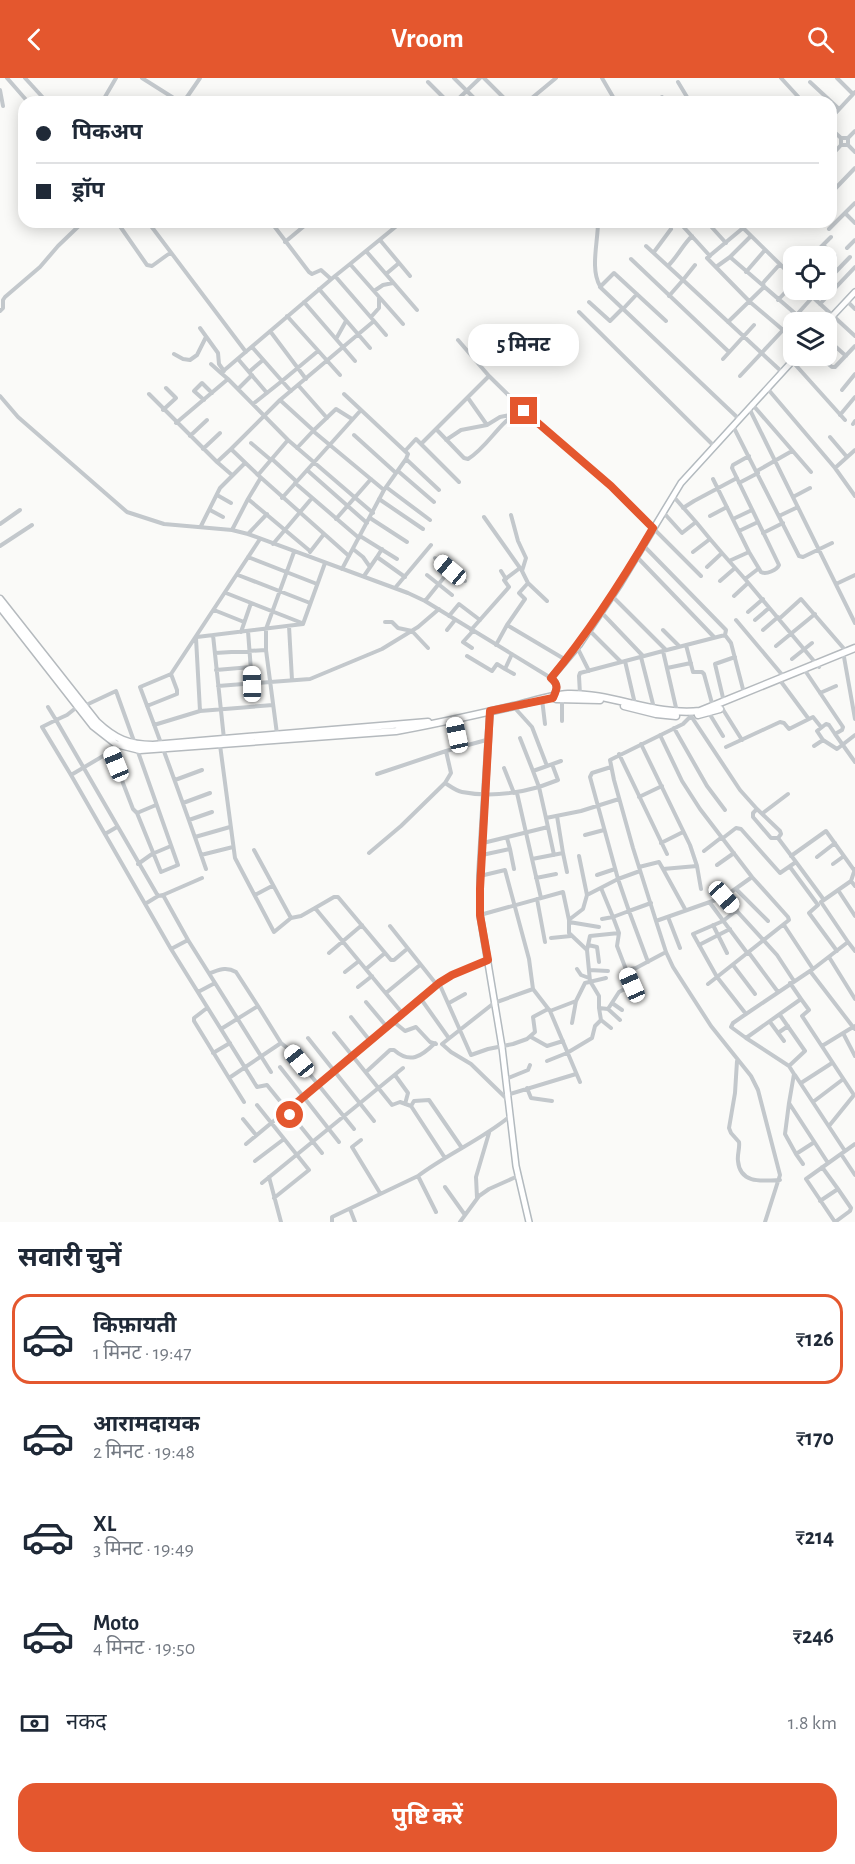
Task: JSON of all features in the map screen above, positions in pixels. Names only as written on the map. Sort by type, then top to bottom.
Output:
[{"type":"main road","points":[[837,312],[855,292]]},
{"type":"main road","points":[[553,698],[557,688],[556,682],[551,678],[577,647],[612,596],[681,483],[787,366]]},
{"type":"main road","points":[[0,599],[81,706],[93,726],[121,746],[136,747],[396,731],[553,698],[606,701],[656,714],[691,714],[711,710],[855,650]]},
{"type":"main road","points":[[0,607],[81,706],[108,733],[136,747]]},
{"type":"main road","points":[[723,705],[744,694],[817,666]]},
{"type":"main road","points":[[553,698],[560,695],[607,698],[654,709],[691,714]]},
{"type":"main road","points":[[490,711],[480,876],[480,915],[502,1047],[518,1176],[529,1222]]},
{"type":"main road","points":[[277,737],[467,716]]},
{"type":"street","points":[[7,78],[23,96]]},
{"type":"street","points":[[25,78],[42,96]]},
{"type":"street","points":[[106,96],[116,78]]},
{"type":"street","points":[[142,78],[170,96]]},
{"type":"street","points":[[188,96],[200,78]]},
{"type":"street","points":[[454,78],[472,96]]},
{"type":"street","points":[[462,96],[482,78],[502,96]]},
{"type":"street","points":[[534,96],[556,78]]},
{"type":"street","points":[[782,78],[798,96]]},
{"type":"street","points":[[837,78],[854,93],[837,111]]},
{"type":"street","points":[[604,79],[613,96]]},
{"type":"street","points":[[428,82],[442,96]]},
{"type":"street","points":[[678,82],[686,96]]},
{"type":"street","points":[[810,82],[825,96]]},
{"type":"street","points":[[0,90],[3,106]]},
{"type":"street","points":[[837,134],[841,138],[848,138],[855,131]]},
{"type":"street","points":[[837,149],[841,145],[841,138]]},
{"type":"street","points":[[848,138],[848,145]]},
{"type":"street","points":[[841,145],[848,145],[855,152]]},
{"type":"street","points":[[837,185],[855,168]]},
{"type":"street","points":[[837,221],[855,203]]},
{"type":"street","points":[[845,213],[855,223]]},
{"type":"street","points":[[0,311],[3,308],[5,297],[40,267],[77,228]]},
{"type":"street","points":[[121,228],[147,265],[152,266],[170,253]]},
{"type":"street","points":[[152,228],[246,352]]},
{"type":"street","points":[[275,228],[309,272],[312,274],[321,270],[333,278],[386,335]]},
{"type":"street","points":[[285,242],[302,228]]},
{"type":"street","points":[[223,372],[394,228]]},
{"type":"street","points":[[598,228],[596,275],[600,287],[739,419]]},
{"type":"street","points":[[685,228],[710,256]]},
{"type":"street","points":[[712,228],[726,243]]},
{"type":"street","points":[[740,376],[783,330],[750,302],[707,258],[743,228],[783,267]]},
{"type":"street","points":[[654,252],[671,229]]},
{"type":"street","points":[[668,266],[678,255],[680,248],[692,236]]},
{"type":"street","points":[[716,267],[751,236]]},
{"type":"street","points":[[823,245],[831,237]]},
{"type":"street","points":[[380,240],[410,276]]},
{"type":"street","points":[[847,248],[855,240]]},
{"type":"street","points":[[646,246],[782,372]]},
{"type":"street","points":[[746,272],[765,250]]},
{"type":"street","points":[[366,251],[417,310]]},
{"type":"street","points":[[730,257],[792,312]]},
{"type":"street","points":[[837,271],[850,257]]},
{"type":"street","points":[[631,259],[729,352]]},
{"type":"street","points":[[386,274],[399,263]]},
{"type":"street","points":[[350,264],[403,324]]},
{"type":"street","points":[[728,322],[764,287],[763,283],[780,264]]},
{"type":"street","points":[[669,296],[695,265]]},
{"type":"street","points":[[820,304],[855,267]]},
{"type":"street","points":[[600,287],[614,273],[666,321]]},
{"type":"street","points":[[374,291],[393,282]]},
{"type":"street","points":[[319,289],[370,348]]},
{"type":"street","points":[[590,302],[610,321],[637,294]]},
{"type":"street","points":[[778,300],[783,295]]},
{"type":"street","points":[[218,462],[263,415],[359,334],[373,319],[379,308],[379,296]]},
{"type":"street","points":[[799,312],[809,300]]},
{"type":"street","points":[[815,300],[827,312]]},
{"type":"street","points":[[847,301],[855,309]]},
{"type":"street","points":[[304,302],[355,361]]},
{"type":"street","points":[[579,312],[714,446]]},
{"type":"street","points":[[287,316],[340,375]]},
{"type":"street","points":[[336,339],[346,321]]},
{"type":"street","points":[[837,321],[855,336]]},
{"type":"street","points":[[723,359],[754,325]]},
{"type":"street","points":[[200,328],[218,353],[219,364],[228,379],[288,440],[355,498],[371,515],[407,542]]},
{"type":"street","points":[[270,331],[306,379]]},
{"type":"street","points":[[174,354],[190,360],[197,355],[206,336]]},
{"type":"street","points":[[458,340],[522,410],[606,481],[701,576]]},
{"type":"street","points":[[831,366],[837,367],[855,346]]},
{"type":"street","points":[[252,347],[291,391]]},
{"type":"street","points":[[837,348],[846,356]]},
{"type":"street","points":[[253,404],[318,351]]},
{"type":"street","points":[[238,359],[267,393]]},
{"type":"street","points":[[238,389],[263,360]]},
{"type":"street","points":[[211,364],[223,372]]},
{"type":"street","points":[[796,366],[845,420]]},
{"type":"street","points":[[842,390],[855,374]]},
{"type":"street","points":[[421,444],[489,376]]},
{"type":"street","points":[[176,423],[228,379]]},
{"type":"street","points":[[204,400],[194,391],[202,383],[212,393]]},
{"type":"street","points":[[298,385],[327,418]]},
{"type":"street","points":[[163,410],[176,398],[166,388]]},
{"type":"street","points":[[767,388],[835,468],[855,496]]},
{"type":"street","points":[[149,394],[176,423],[232,475]]},
{"type":"street","points":[[342,569],[385,489],[408,454],[344,394]]},
{"type":"street","points":[[0,396],[18,417],[127,512],[164,524],[201,526],[248,534],[395,588],[439,609],[551,678]]},
{"type":"street","points":[[840,415],[855,397]]},
{"type":"street","points":[[468,398],[487,425]]},
{"type":"street","points":[[280,400],[329,445],[371,479],[430,520]]},
{"type":"street","points":[[751,406],[811,472]]},
{"type":"street","points":[[751,406],[855,622]]},
{"type":"street","points":[[297,448],[337,409],[352,419]]},
{"type":"street","points":[[282,498],[361,410]]},
{"type":"street","points":[[446,440],[461,430],[487,425],[522,410]]},
{"type":"street","points":[[436,429],[464,458],[470,458],[511,415]]},
{"type":"street","points":[[190,436],[207,420]]},
{"type":"street","points":[[733,426],[801,557],[832,543]]},
{"type":"street","points":[[203,449],[220,433]]},
{"type":"street","points":[[354,435],[434,502]]},
{"type":"street","points":[[830,436],[847,457]]},
{"type":"street","points":[[405,451],[416,439],[459,482]]},
{"type":"street","points":[[232,530],[259,477],[288,440]]},
{"type":"street","points":[[251,443],[336,519],[360,537],[397,559]]},
{"type":"street","points":[[231,449],[282,498],[349,556]]},
{"type":"street","points":[[835,468],[855,450]]},
{"type":"street","points":[[683,508],[718,488],[758,472],[792,451]]},
{"type":"street","points":[[713,478],[761,573],[777,568],[779,565],[732,466],[750,456]]},
{"type":"street","points":[[406,459],[439,490]]},
{"type":"street","points":[[201,526],[217,495],[232,475],[245,463]]},
{"type":"street","points":[[307,470],[367,523]]},
{"type":"street","points":[[336,519],[371,479]]},
{"type":"street","points":[[793,497],[810,488]]},
{"type":"street","points":[[217,495],[231,503]]},
{"type":"street","points":[[673,496],[763,599],[817,666]]},
{"type":"street","points":[[273,544],[312,498]]},
{"type":"street","points":[[249,499],[310,551]]},
{"type":"street","points":[[380,499],[423,529]]},
{"type":"street","points":[[710,516],[727,507]]},
{"type":"street","points":[[779,516],[798,507]]},
{"type":"street","points":[[0,524],[20,510]]},
{"type":"street","points":[[210,510],[224,517]]},
{"type":"street","points":[[733,519],[752,510]]},
{"type":"street","points":[[663,512],[682,533],[696,522]]},
{"type":"street","points":[[248,534],[267,514]]},
{"type":"street","points":[[506,579],[521,569],[526,558],[516,537],[511,515]]},
{"type":"street","points":[[483,517],[521,569],[528,583],[547,601]]},
{"type":"street","points":[[739,531],[758,522]]},
{"type":"street","points":[[763,533],[783,523]]},
{"type":"street","points":[[0,546],[32,525]]},
{"type":"street","points":[[306,556],[324,534]]},
{"type":"street","points":[[206,869],[140,687],[171,674],[260,539]]},
{"type":"street","points":[[693,552],[710,539]]},
{"type":"street","points":[[395,588],[431,545]]},
{"type":"street","points":[[643,545],[726,630],[725,635],[731,643],[744,694]]},
{"type":"street","points":[[353,549],[370,567]]},
{"type":"street","points":[[364,576],[382,549]]},
{"type":"street","points":[[277,737],[266,650],[266,629],[294,552]]},
{"type":"street","points":[[729,561],[749,552]]},
{"type":"street","points":[[707,567],[722,553]]},
{"type":"street","points":[[249,557],[317,584]]},
{"type":"street","points":[[377,557],[405,577]]},
{"type":"street","points":[[636,557],[714,638]]},
{"type":"street","points":[[435,558],[465,581]]},
{"type":"street","points":[[303,624],[325,563]]},
{"type":"street","points":[[720,581],[735,568]]},
{"type":"street","points":[[734,596],[758,568]]},
{"type":"street","points":[[425,601],[450,570]]},
{"type":"street","points":[[472,648],[463,642],[509,587],[501,572]]},
{"type":"street","points":[[238,574],[310,603]]},
{"type":"street","points":[[427,574],[452,595]]},
{"type":"street","points":[[836,584],[855,575]]},
{"type":"street","points":[[496,645],[525,599],[519,593],[528,583]]},
{"type":"street","points":[[226,593],[303,624]]},
{"type":"street","points":[[612,596],[664,650],[677,712]]},
{"type":"street","points":[[748,612],[763,599]]},
{"type":"street","points":[[763,630],[801,599],[846,654],[855,718]]},
{"type":"street","points":[[241,632],[251,603]]},
{"type":"street","points":[[449,616],[459,604],[480,620]]},
{"type":"street","points":[[755,620],[770,608]]},
{"type":"street","points":[[218,686],[310,679],[368,656],[412,631],[439,609]]},
{"type":"street","points":[[214,610],[244,622]]},
{"type":"street","points":[[601,612],[642,656],[654,709]]},
{"type":"street","points":[[776,646],[815,614]]},
{"type":"street","points":[[447,630],[455,620]]},
{"type":"street","points":[[736,620],[783,680],[808,718]]},
{"type":"street","points":[[385,622],[392,622],[398,628],[412,631],[428,648]]},
{"type":"street","points":[[196,637],[303,624]]},
{"type":"street","points":[[507,625],[566,660]]},
{"type":"street","points":[[289,626],[292,680]]},
{"type":"street","points":[[589,630],[623,662],[635,704]]},
{"type":"street","points":[[663,630],[679,647]]},
{"type":"street","points":[[248,631],[252,684]]},
{"type":"street","points":[[213,635],[230,827],[235,858],[274,932],[291,918],[301,916],[337,896],[392,961],[407,949]]},
{"type":"street","points":[[580,695],[579,674],[725,635]]},
{"type":"street","points":[[196,637],[200,711]]},
{"type":"street","points":[[792,659],[812,643]]},
{"type":"street","points":[[686,645],[693,672],[705,674],[711,710],[723,736]]},
{"type":"street","points":[[577,647],[589,671]]},
{"type":"street","points":[[215,653],[266,650]]},
{"type":"street","points":[[505,669],[512,654]]},
{"type":"street","points":[[467,656],[492,671],[497,664],[514,674]]},
{"type":"street","points":[[735,657],[715,664],[723,705],[742,740]]},
{"type":"street","points":[[667,668],[691,663]]},
{"type":"street","points":[[216,670],[251,667]]},
{"type":"street","points":[[806,672],[843,727],[835,734]]},
{"type":"street","points":[[147,706],[177,694],[171,674]]},
{"type":"street","points":[[820,694],[836,686]]},
{"type":"street","points":[[111,752],[161,872],[178,865],[116,692],[81,706],[42,727],[171,949],[245,1068],[257,1086],[267,1085],[322,1153]]},
{"type":"street","points":[[542,699],[545,724]]},
{"type":"street","points":[[562,699],[562,721]]},
{"type":"street","points":[[154,725],[200,711],[273,705]]},
{"type":"street","points":[[445,783],[460,792],[485,794],[515,793],[558,780],[532,727],[513,706]]},
{"type":"street","points":[[48,707],[138,864],[161,896],[271,1072]]},
{"type":"street","points":[[765,1222],[780,1180],[779,1168],[758,1090],[751,1076],[711,1026],[666,952],[610,760],[675,728],[691,714],[740,790],[781,832],[778,838]]},
{"type":"street","points":[[726,747],[780,722],[789,729],[808,718],[814,718],[821,727]]},
{"type":"street","points":[[454,720],[460,747]]},
{"type":"street","points":[[855,735],[842,746],[835,749],[824,740],[818,730],[828,724],[842,746],[855,762]]},
{"type":"street","points":[[675,728],[707,786],[725,810]]},
{"type":"street","points":[[660,735],[682,781],[699,809],[752,877],[789,918],[784,925],[708,984]]},
{"type":"street","points":[[519,738],[539,787],[554,855]]},
{"type":"street","points":[[377,774],[490,739]]},
{"type":"street","points":[[814,746],[824,740]]},
{"type":"street","points":[[641,744],[683,832],[697,866],[701,889]]},
{"type":"street","points":[[71,776],[121,746]]},
{"type":"street","points":[[369,853],[401,826],[445,783],[451,773],[446,751]]},
{"type":"street","points":[[619,754],[667,854]]},
{"type":"street","points":[[533,771],[561,761]]},
{"type":"street","points":[[611,767],[590,776],[615,870],[648,962]]},
{"type":"street","points":[[504,768],[515,793],[526,833],[536,878],[545,942]]},
{"type":"street","points":[[175,780],[202,770]]},
{"type":"street","points":[[639,797],[662,786]]},
{"type":"street","points":[[183,802],[210,793]]},
{"type":"street","points":[[763,813],[788,794]]},
{"type":"street","points":[[546,818],[620,799]]},
{"type":"street","points":[[137,813],[156,805]]},
{"type":"street","points":[[758,809],[753,813],[753,817],[771,838],[778,838]]},
{"type":"street","points":[[189,820],[212,812]]},
{"type":"street","points":[[557,816],[567,872]]},
{"type":"street","points":[[105,834],[117,827]]},
{"type":"street","points":[[195,837],[230,827]]},
{"type":"street","points":[[483,843],[548,827]]},
{"type":"street","points":[[704,851],[740,828],[778,872],[782,872],[796,862]]},
{"type":"street","points":[[585,835],[604,830]]},
{"type":"street","points":[[661,843],[683,832]]},
{"type":"street","points":[[791,856],[827,832],[855,870],[851,880],[810,911],[810,915],[837,951]]},
{"type":"street","points":[[507,838],[514,869]]},
{"type":"street","points":[[778,838],[855,951]]},
{"type":"street","points":[[817,857],[835,843]]},
{"type":"street","points":[[138,864],[152,854],[171,846]]},
{"type":"street","points":[[201,855],[234,847]]},
{"type":"street","points":[[482,855],[510,849]]},
{"type":"street","points":[[254,850],[291,918]]},
{"type":"street","points":[[532,859],[563,853]]},
{"type":"street","points":[[717,865],[734,853]]},
{"type":"street","points":[[569,921],[583,909],[587,895],[579,856]]},
{"type":"street","points":[[833,864],[844,856]]},
{"type":"street","points":[[587,895],[659,862],[685,909]]},
{"type":"street","points":[[663,869],[697,866]]},
{"type":"street","points":[[790,867],[821,902]]},
{"type":"street","points":[[480,876],[505,870],[529,959],[533,989],[549,1010],[580,1082]]},
{"type":"street","points":[[597,875],[615,870]]},
{"type":"street","points":[[536,878],[556,874]]},
{"type":"street","points":[[656,921],[724,897],[752,877]]},
{"type":"street","points":[[145,904],[202,878]]},
{"type":"street","points":[[851,880],[855,886]]},
{"type":"street","points":[[254,895],[272,886]]},
{"type":"street","points":[[601,888],[619,933],[617,946],[637,998]]},
{"type":"street","points":[[736,889],[768,921]]},
{"type":"street","points":[[838,890],[855,915]]},
{"type":"street","points":[[480,915],[563,892],[571,936]]},
{"type":"street","points":[[724,897],[764,940],[792,982],[809,1010],[802,1016],[854,1095],[829,1126]]},
{"type":"street","points":[[602,919],[651,903]]},
{"type":"street","points":[[710,903],[778,992]]},
{"type":"street","points":[[315,908],[403,1014]]},
{"type":"street","points":[[737,910],[723,921],[693,934],[717,978],[746,1014]]},
{"type":"street","points":[[668,917],[680,948]]},
{"type":"street","points":[[569,921],[599,927]]},
{"type":"street","points":[[329,953],[362,925]]},
{"type":"street","points":[[713,925],[728,953]]},
{"type":"street","points":[[784,925],[812,970],[854,1027],[822,1046]]},
{"type":"street","points":[[390,926],[438,984],[449,1003],[459,1032],[471,1055],[530,1037],[535,1032],[533,1017],[576,1001]]},
{"type":"street","points":[[699,945],[730,929]]},
{"type":"street","points":[[611,1028],[601,1020],[599,996],[590,980],[588,948],[590,936],[619,933]]},
{"type":"street","points":[[551,938],[571,936],[588,948],[597,947],[599,962]]},
{"type":"street","points":[[171,949],[188,940]]},
{"type":"street","points":[[845,1151],[789,1066],[731,1027],[733,1023],[812,970],[848,942]]},
{"type":"street","points":[[626,970],[636,968],[666,952]]},
{"type":"street","points":[[366,969],[385,953]]},
{"type":"street","points":[[829,957],[855,999]]},
{"type":"street","points":[[246,1144],[438,984],[452,975],[488,960]]},
{"type":"street","points":[[345,972],[359,961]]},
{"type":"street","points":[[386,994],[420,965]]},
{"type":"street","points":[[734,965],[755,994]]},
{"type":"street","points":[[209,974],[223,968],[236,972],[281,1043],[291,1051],[354,1129]]},
{"type":"street","points":[[577,969],[581,975],[590,980]]},
{"type":"street","points":[[589,970],[608,971]]},
{"type":"street","points":[[358,987],[372,976]]},
{"type":"street","points":[[572,1023],[576,1001],[584,984],[590,980],[606,978]]},
{"type":"street","points":[[198,993],[215,983]]},
{"type":"street","points":[[608,1009],[619,992],[632,985]]},
{"type":"street","points":[[442,1044],[494,1003],[533,989]]},
{"type":"street","points":[[449,1003],[465,994]]},
{"type":"street","points":[[421,999],[448,1037]]},
{"type":"street","points":[[746,1038],[801,999]]},
{"type":"street","points":[[366,1002],[387,1027]]},
{"type":"street","points":[[612,1003],[622,1010]]},
{"type":"street","points":[[221,1029],[258,1006]]},
{"type":"street","points":[[207,1008],[194,1020],[244,1102]]},
{"type":"street","points":[[599,1008],[608,1009],[620,1020]]},
{"type":"street","points":[[780,1015],[805,1051],[789,1066]]},
{"type":"street","points":[[351,1017],[371,1042]]},
{"type":"street","points":[[547,1061],[567,1053],[592,1038],[595,1026],[601,1020]]},
{"type":"street","points":[[394,1022],[405,1031],[416,1027],[430,1042],[442,1044],[471,1064],[508,1097],[528,1088],[576,1074]]},
{"type":"street","points":[[770,1022],[784,1041]]},
{"type":"street","points":[[778,1033],[788,1026]]},
{"type":"street","points":[[843,1033],[855,1056]]},
{"type":"street","points":[[334,1034],[392,1105],[400,1102],[411,1106],[445,1158]]},
{"type":"street","points":[[530,1037],[547,1046],[563,1041]]},
{"type":"street","points":[[308,1038],[374,1121]]},
{"type":"street","points":[[213,1053],[230,1043]]},
{"type":"street","points":[[229,1078],[281,1043]]},
{"type":"street","points":[[366,1072],[390,1050],[408,1059],[417,1057],[435,1043]]},
{"type":"street","points":[[737,1060],[735,1093],[729,1128],[730,1133],[739,1142],[740,1171],[747,1179],[780,1180]]},
{"type":"street","points":[[801,1083],[832,1063]]},
{"type":"street","points":[[506,1079],[528,1070],[530,1065]]},
{"type":"street","points":[[279,1067],[339,1142]]},
{"type":"street","points":[[262,1183],[403,1068]]},
{"type":"street","points":[[794,1074],[784,1134],[803,1164]]},
{"type":"street","points":[[395,1075],[408,1093],[405,1104]]},
{"type":"street","points":[[813,1102],[842,1080]]},
{"type":"street","points":[[528,1088],[531,1098],[552,1101]]},
{"type":"street","points":[[411,1106],[414,1101],[429,1100],[462,1148]]},
{"type":"street","points":[[789,1103],[828,1163]]},
{"type":"street","points":[[257,1105],[309,1171],[274,1198]]},
{"type":"street","points":[[332,1222],[332,1217],[418,1176],[509,1117]]},
{"type":"street","points":[[243,1119],[256,1135]]},
{"type":"street","points":[[477,1199],[476,1177],[489,1132]]},
{"type":"street","points":[[255,1161],[284,1139]]},
{"type":"street","points":[[360,1140],[352,1147],[380,1193]]},
{"type":"street","points":[[796,1154],[813,1143]]},
{"type":"street","points":[[822,1167],[851,1208],[835,1222],[806,1179],[822,1167],[855,1144]]},
{"type":"street","points":[[841,1154],[855,1175]]},
{"type":"street","points":[[418,1176],[436,1212]]},
{"type":"street","points":[[460,1222],[477,1199],[489,1189],[518,1176]]},
{"type":"street","points":[[269,1177],[280,1222]]},
{"type":"street","points":[[445,1187],[465,1215]]},
{"type":"street","points":[[820,1201],[838,1189]]},
{"type":"street","points":[[350,1209],[355,1222]]},
{"type":"route","points":[[290,1115],[288,1110],[439,983],[488,960],[480,915],[480,876],[490,711],[553,698],[557,685],[551,678],[579,645],[620,584],[653,528],[594,470],[524,411]]}]
